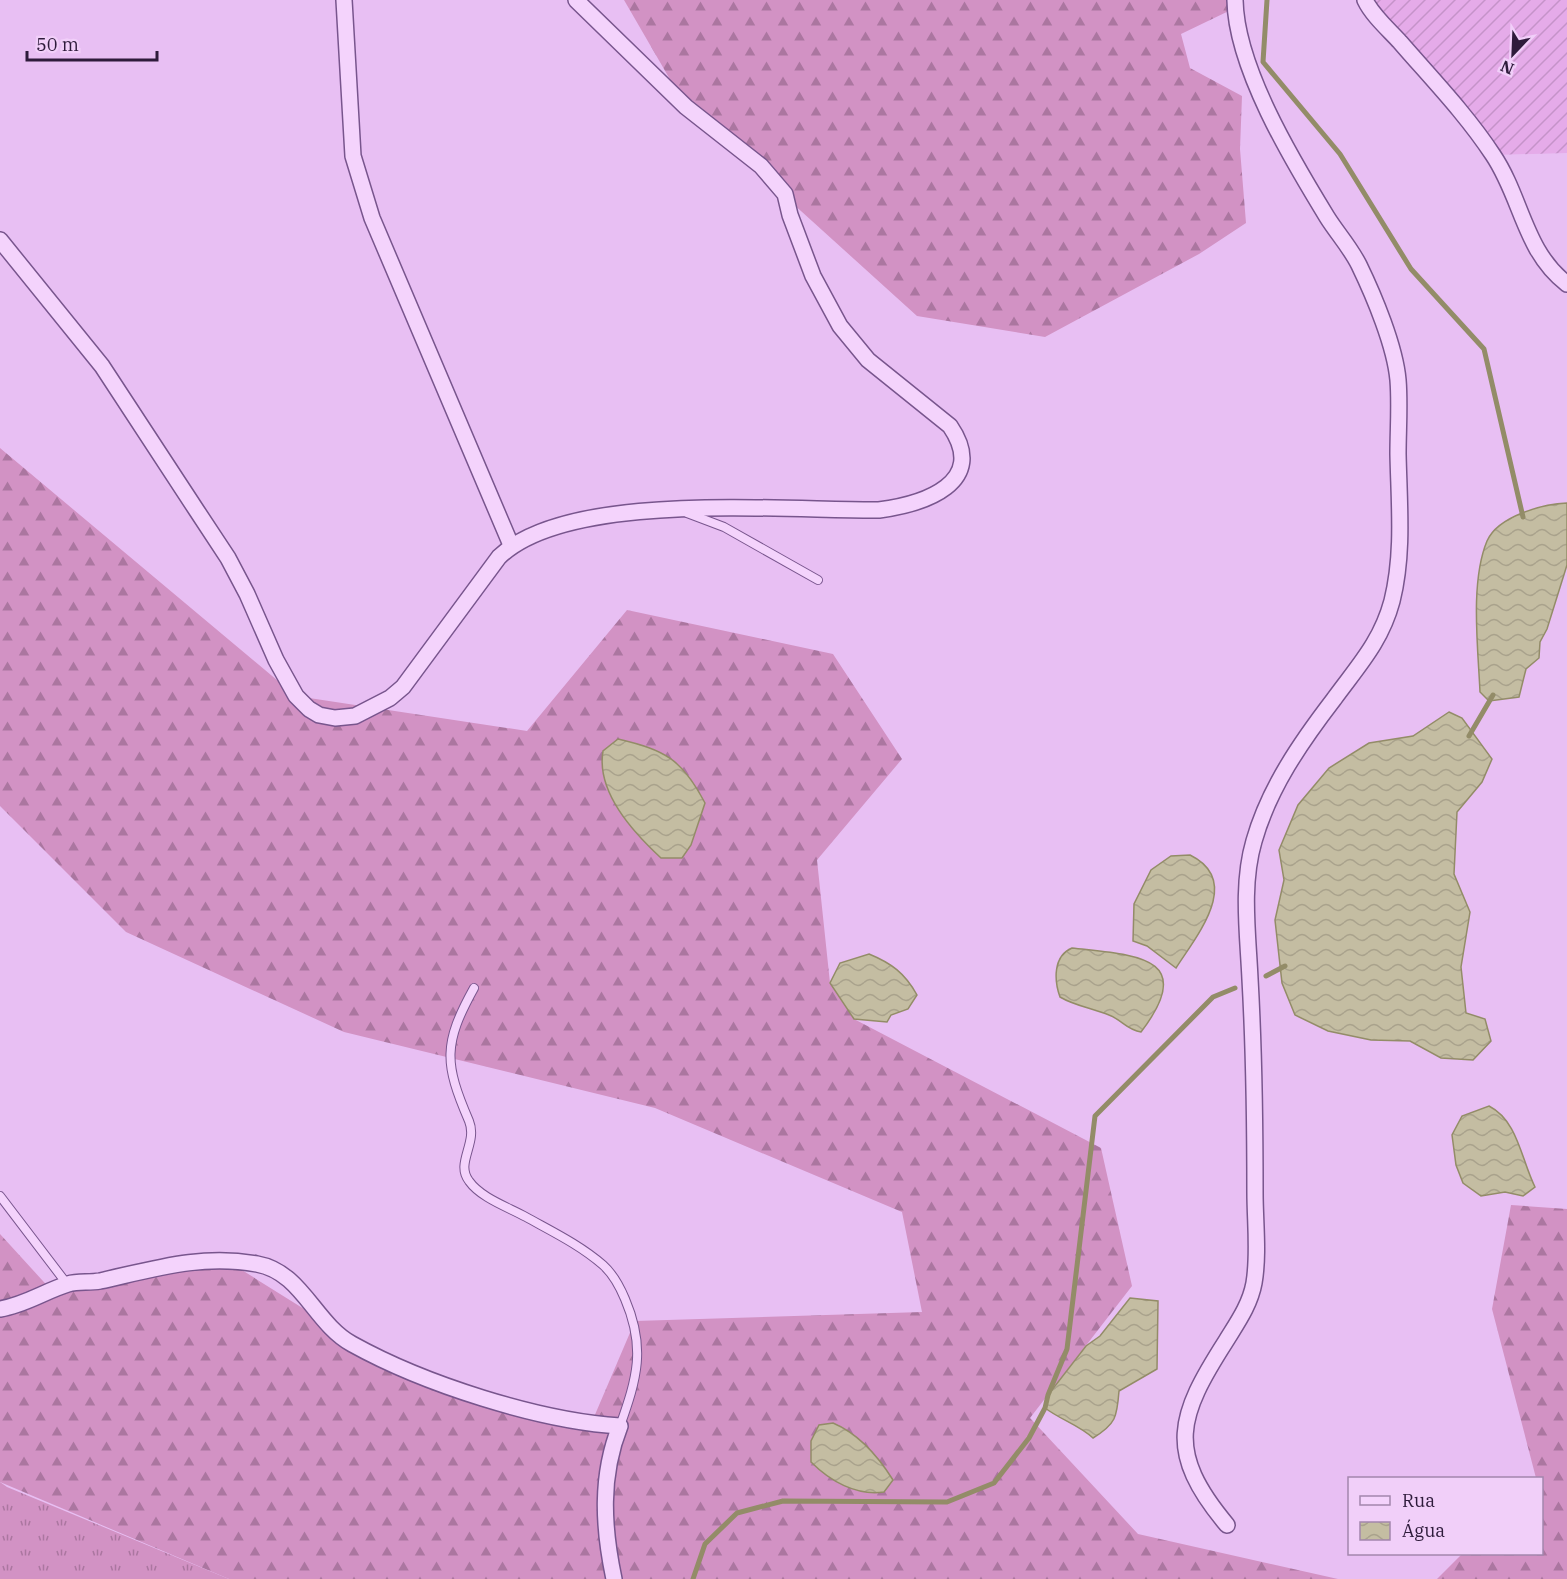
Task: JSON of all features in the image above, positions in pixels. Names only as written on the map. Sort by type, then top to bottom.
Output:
[{"type":"street","points":[[344,0],[353,156],[372,218],[512,544]]},
{"type":"street","points":[[0,240],[102,366],[203,520],[247,594],[276,660],[296,696],[309,710],[319,715],[335,718],[355,716],[390,698],[403,687],[499,557],[512,544],[528,536],[591,518],[643,511],[825,510],[901,507],[928,500],[949,486],[962,464],[961,448],[950,426],[868,360],[840,326],[813,276],[785,194],[760,166],[686,106],[576,0]]},
{"type":"street","points":[[1227,1525],[1211,1506],[1193,1473],[1185,1444],[1185,1421],[1203,1377],[1243,1314],[1254,1282],[1255,1122],[1247,900],[1253,843],[1270,795],[1304,739],[1367,658],[1380,634],[1392,600],[1399,553],[1400,518],[1398,380],[1390,339],[1359,266],[1289,150],[1258,86],[1240,44],[1235,0]]},
{"type":"street","points":[[1365,0],[1456,105],[1494,155],[1508,180],[1533,244],[1544,262],[1567,284]]},
{"type":"street","points":[[0,1309],[41,1297],[67,1284],[98,1281],[178,1262],[258,1264],[280,1272],[296,1285],[332,1331],[352,1344],[426,1377],[488,1399],[544,1415],[591,1424],[620,1426],[606,1473],[604,1500],[614,1579]]},
{"type":"lane","points":[[677,510],[724,527],[818,580]]},
{"type":"lane","points":[[474,988],[455,1025],[450,1047],[453,1083],[472,1129],[471,1145],[465,1160],[464,1171],[475,1188],[573,1243],[605,1266],[620,1286],[634,1321],[639,1350],[635,1384],[620,1426]]},
{"type":"lane","points":[[0,1196],[67,1284]]},
{"type":"shaded area","points":[[1366,0],[1567,0],[1567,153],[1494,155]]},
{"type":"green space","points":[[624,0],[1235,0],[1235,8],[1181,34],[1190,68],[1242,96],[1240,149],[1246,223],[1199,254],[1045,337],[917,316],[686,107]]},
{"type":"green space","points":[[0,448],[296,696],[527,731],[627,610],[833,654],[902,759],[817,860],[830,983],[854,1019],[1101,1148],[1132,1286],[1030,1418],[1138,1534],[1338,1579],[229,1579],[0,1482],[0,1234],[53,1292],[229,1262],[381,1357],[591,1424],[635,1321],[922,1312],[902,1212],[655,1108],[344,1032],[126,932],[0,806]]},
{"type":"green space","points":[[1511,1205],[1567,1209],[1567,1579],[1437,1579],[1461,1555],[1543,1555],[1543,1477],[1536,1477],[1492,1309]]},
{"type":"green space","points":[[0,1482],[7,1487],[229,1579],[0,1579]]},
{"type":"water","points":[[1567,503],[1567,565],[1547,629],[1540,642],[1539,658],[1526,669],[1519,697],[1489,701],[1480,692],[1476,615],[1478,576],[1487,541],[1493,532],[1511,518],[1534,509]]},
{"type":"water","points":[[1449,712],[1462,718],[1492,759],[1482,782],[1457,812],[1454,874],[1470,912],[1461,967],[1466,1013],[1485,1019],[1491,1041],[1473,1060],[1441,1058],[1410,1041],[1371,1040],[1328,1031],[1295,1015],[1282,983],[1275,920],[1284,880],[1279,850],[1298,805],[1329,768],[1369,743],[1413,736]]},
{"type":"water","points":[[618,739],[660,752],[680,766],[697,788],[705,803],[691,845],[682,858],[661,858],[628,824],[611,796],[602,766],[603,751]]},
{"type":"water","points":[[1190,855],[1205,866],[1213,879],[1214,893],[1211,909],[1204,925],[1176,968],[1147,946],[1133,941],[1134,904],[1151,870],[1171,856]]},
{"type":"water","points":[[1072,948],[1136,957],[1151,964],[1161,973],[1164,987],[1157,1007],[1141,1032],[1109,1015],[1060,997],[1056,976],[1058,963],[1061,957]]},
{"type":"water","points":[[869,954],[897,970],[917,995],[908,1009],[891,1015],[887,1022],[854,1019],[830,983],[840,963]]},
{"type":"water","points":[[1489,1106],[1499,1113],[1513,1131],[1535,1187],[1523,1196],[1505,1192],[1481,1196],[1463,1183],[1456,1165],[1452,1135],[1462,1116]]},
{"type":"water","points":[[1130,1298],[1158,1301],[1157,1369],[1119,1391],[1114,1419],[1093,1438],[1045,1408],[1048,1395],[1086,1346],[1100,1336]]},
{"type":"water","points":[[833,1423],[851,1433],[881,1463],[893,1480],[884,1492],[863,1492],[844,1486],[811,1462],[811,1441],[819,1425]]},
{"type":"waterway","points":[[1267,0],[1263,62],[1340,154],[1411,269],[1484,349],[1523,517]]},
{"type":"waterway","points":[[1469,736],[1493,695]]},
{"type":"waterway","points":[[1266,976],[1285,966]]},
{"type":"waterway","points":[[693,1579],[705,1544],[737,1513],[783,1501],[947,1502],[994,1483],[1029,1438],[1045,1408],[1067,1349],[1095,1116],[1213,997],[1235,988]]}]
